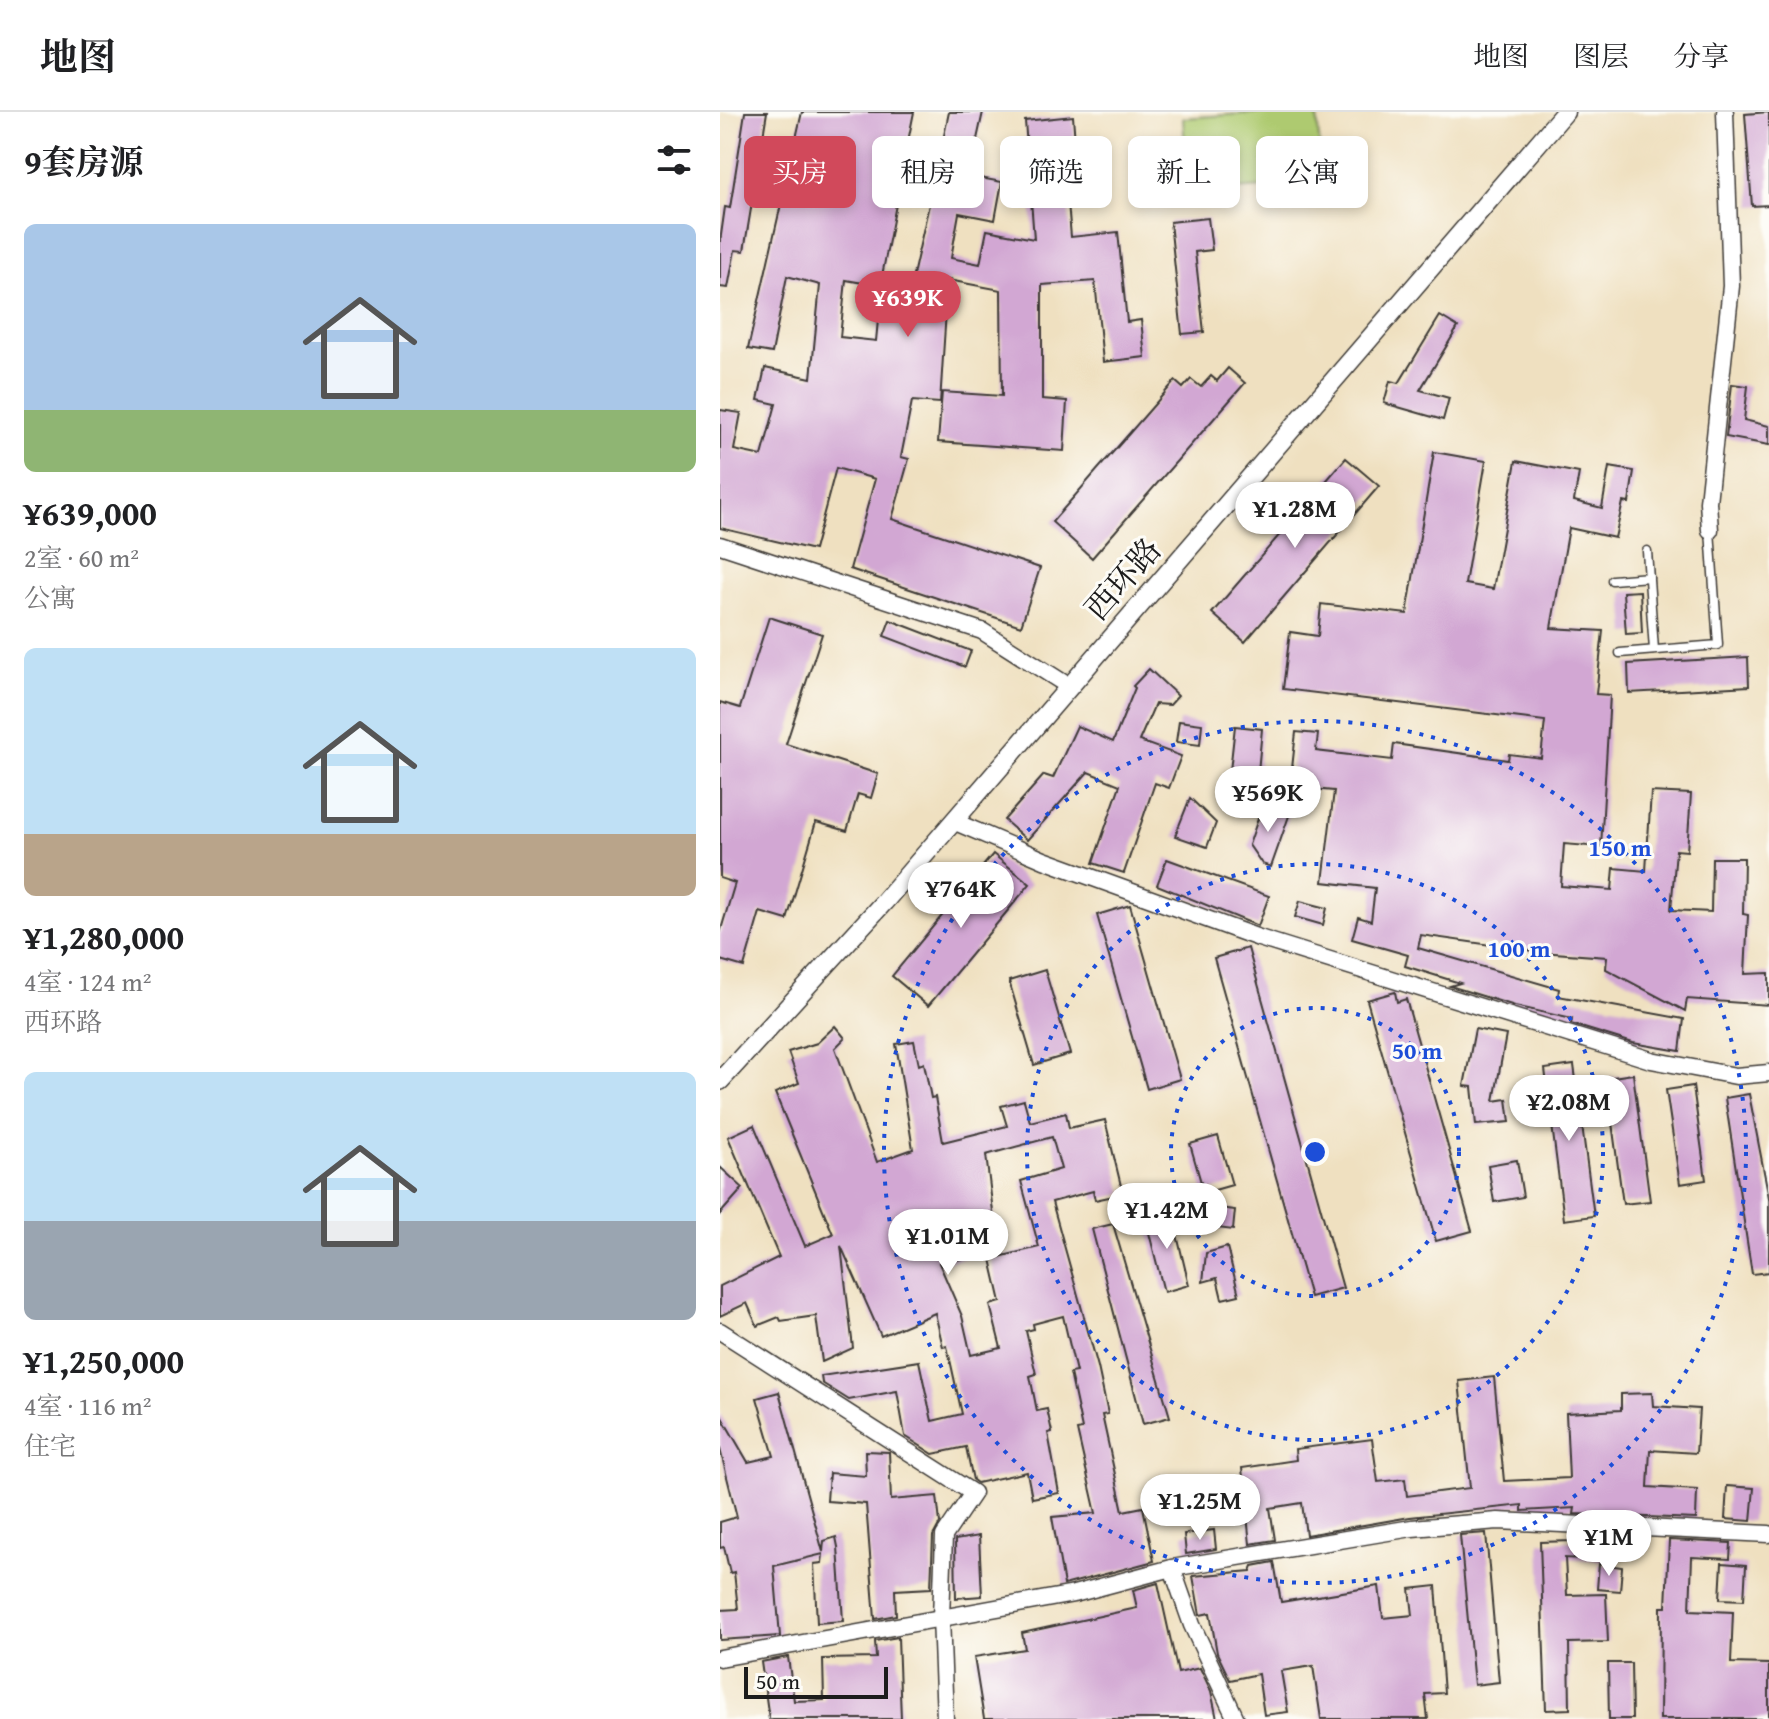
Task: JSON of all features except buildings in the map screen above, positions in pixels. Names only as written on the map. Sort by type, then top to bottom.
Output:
[{"type":"street","name":"西环路","points":[[720,1081],[1070,687],[1565,112]]},
{"type":"street","points":[[1710,530],[1708,502],[1731,286],[1725,112]]},
{"type":"street","points":[[720,545],[982,631],[1070,687]]},
{"type":"street","points":[[953,821],[1044,860],[1259,938],[1651,1060],[1736,1076],[1769,1073]]},
{"type":"street","points":[[720,1331],[973,1493],[944,1536],[941,1617],[945,1719]]},
{"type":"street","points":[[720,1658],[1074,1594],[1172,1568],[1412,1528],[1498,1521],[1769,1534]]},
{"type":"street","points":[[1172,1568],[1192,1625],[1236,1719]]},
{"type":"lane","points":[[1620,653],[1718,645],[1710,530]]},
{"type":"lane","points":[[1647,551],[1654,650]]},
{"type":"lane","points":[[1612,580],[1649,577]]},
{"type":"green space","points":[[1317,112],[1319,136],[1256,136],[1256,187],[1240,189],[1240,136],[1184,136],[1183,118]]}]
